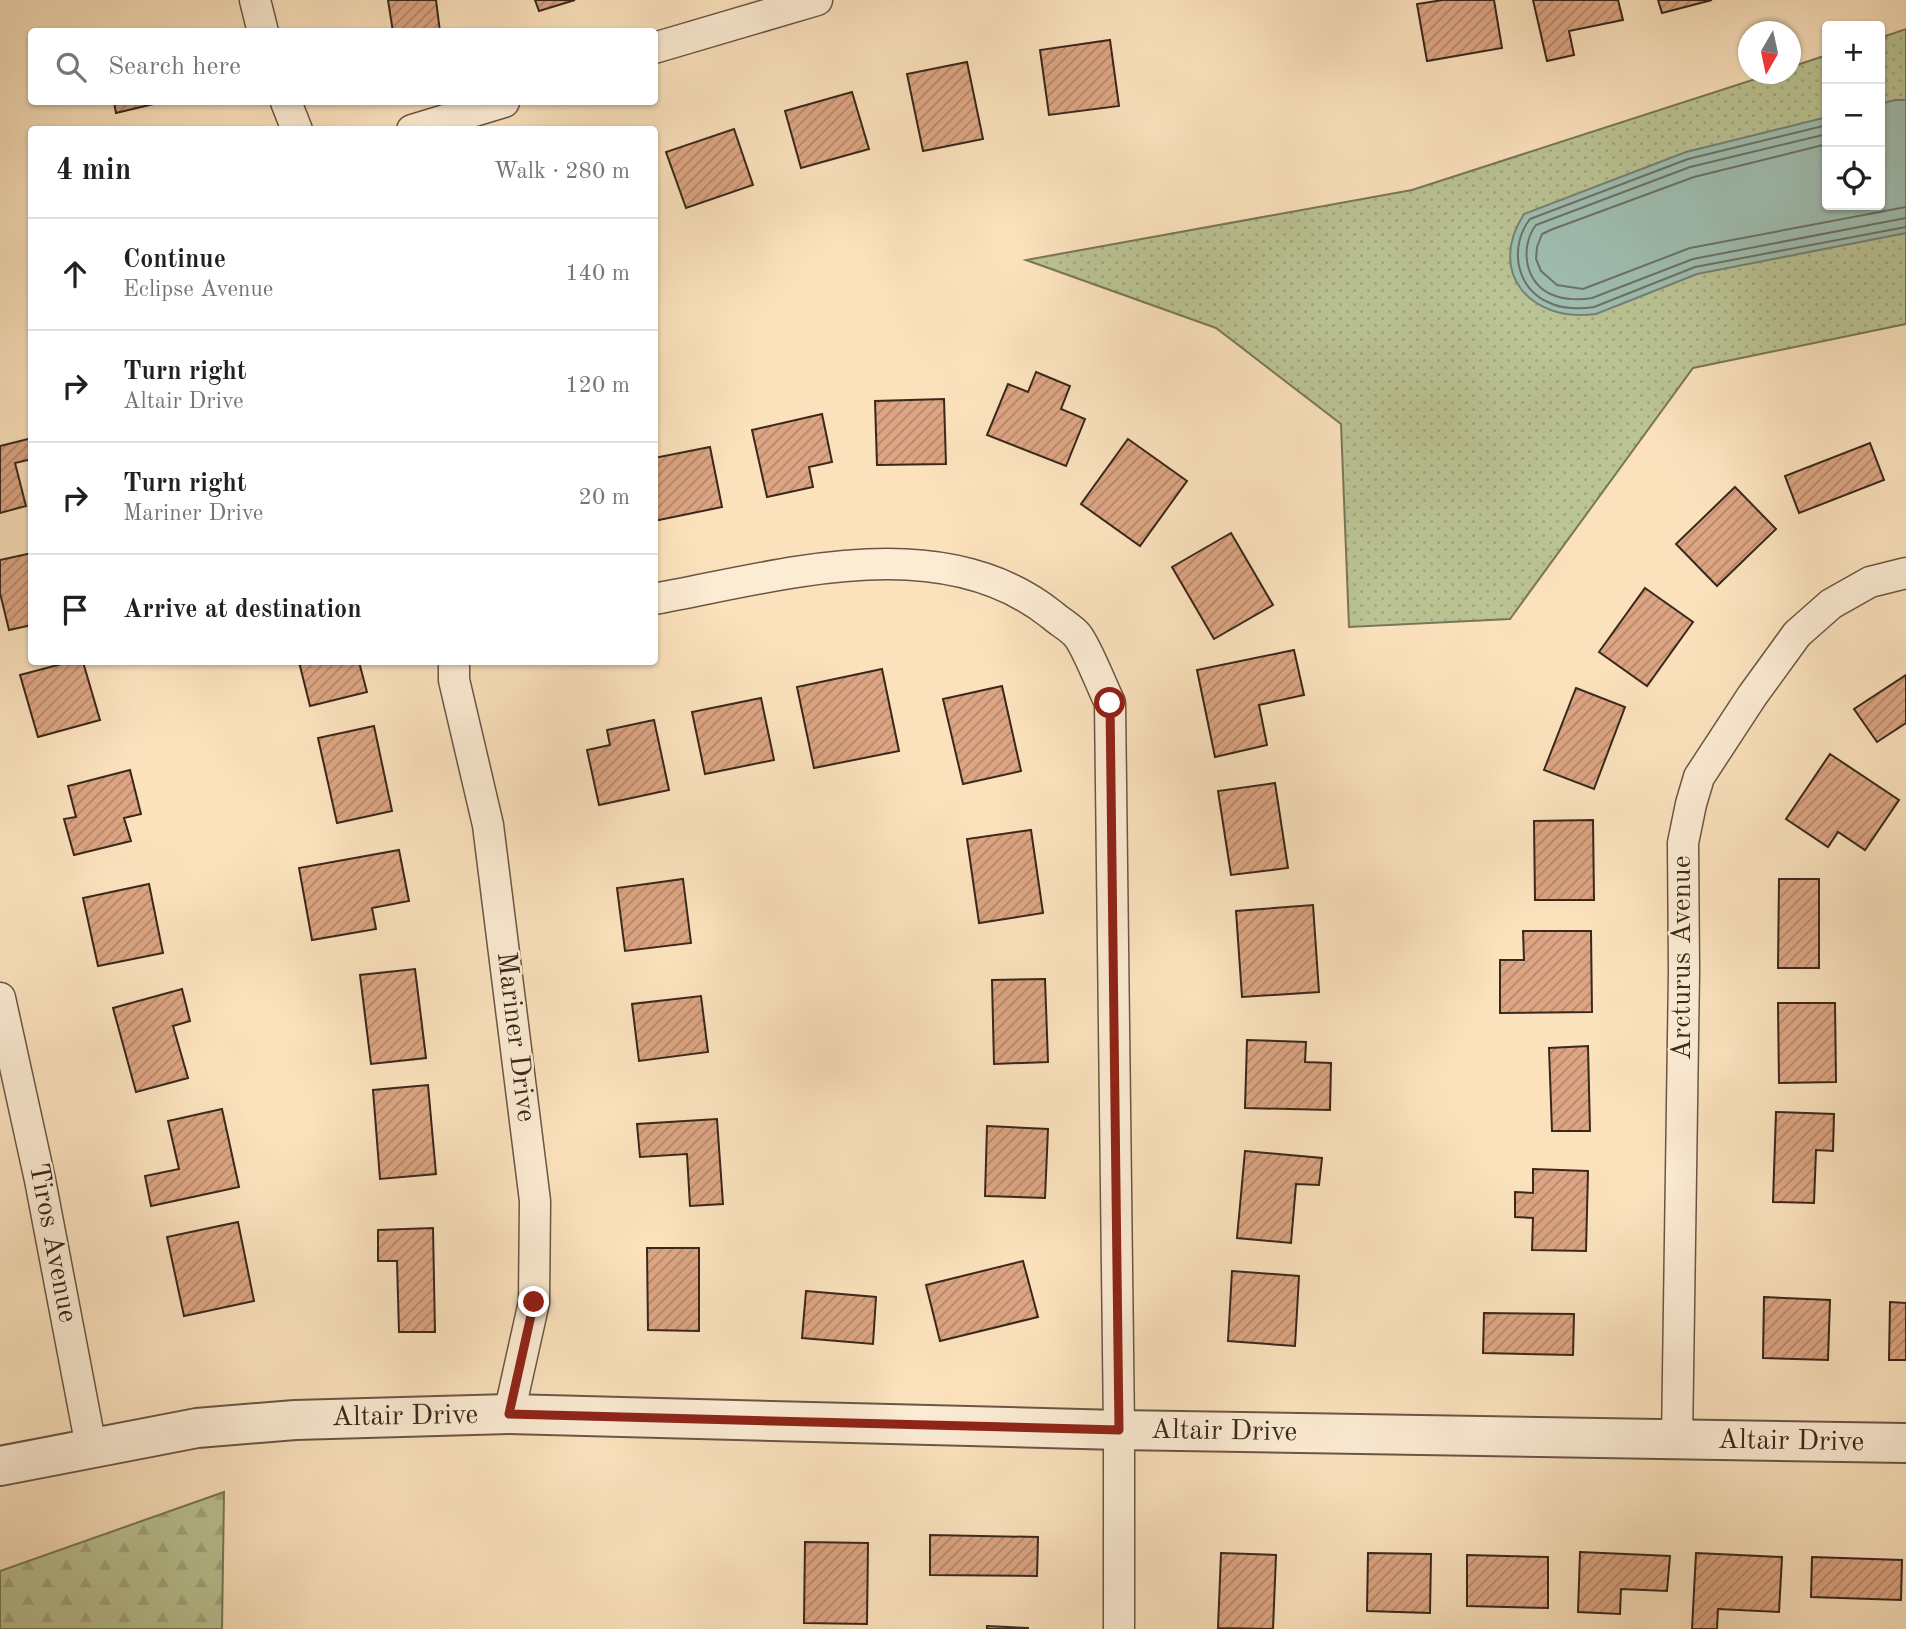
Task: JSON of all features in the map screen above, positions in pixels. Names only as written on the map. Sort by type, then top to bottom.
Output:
[{"type":"street","points":[[255,0],[262,28]]},
{"type":"street","points":[[658,47],[817,0]]},
{"type":"street","points":[[287,105],[295,126]]},
{"type":"street","points":[[425,126],[494,105]]},
{"type":"street","points":[[658,599],[843,565],[919,565],[989,578],[1034,601],[1078,636],[1110,703],[1119,1629]]},
{"type":"street","name":"Arcturus Avenue","points":[[1677,1441],[1684,971],[1683,843],[1690,804],[1699,777],[1797,634],[1831,604],[1870,582],[1906,573]]},
{"type":"street","name":"Mariner Drive","points":[[454,665],[454,680],[488,825],[535,1201],[534,1302],[509,1414]]},
{"type":"street","name":"Tiros Avenue","points":[[0,998],[40,1180],[91,1447]]},
{"type":"street","name":"Altair Drive","points":[[0,1466],[197,1428],[295,1419],[509,1414],[1119,1430],[1906,1443]]},
{"type":"green space","points":[[1906,29],[1906,324],[1693,368],[1510,619],[1349,627],[1341,424],[1216,328],[1026,260],[1412,190],[1740,84],[1801,84],[1801,64],[1822,57],[1822,210],[1885,210],[1885,36]]},
{"type":"green space","points":[[224,1492],[222,1629],[0,1629],[0,1571]]},
{"type":"water","points":[[1906,100],[1906,233],[1697,274],[1596,314],[1573,315],[1535,302],[1521,290],[1513,274],[1510,256],[1514,236],[1524,214],[1686,152],[1822,118],[1822,210],[1885,210],[1885,103]]},
{"type":"building","points":[[388,0],[436,0],[440,28],[392,28]]},
{"type":"building","points":[[535,0],[575,0],[539,11]]},
{"type":"building","points":[[1443,0],[1494,0],[1502,48],[1427,61],[1417,4]]},
{"type":"building","points":[[1533,0],[1618,0],[1623,20],[1569,31],[1574,55],[1547,61]]},
{"type":"building","points":[[1658,0],[1712,0],[1662,13]]},
{"type":"building","points":[[1110,40],[1119,106],[1049,115],[1040,50]]},
{"type":"building","points":[[967,62],[983,139],[923,151],[907,74]]},
{"type":"building","points":[[852,92],[869,149],[801,168],[785,111]]},
{"type":"building","points":[[115,105],[149,105],[116,113]]},
{"type":"building","points":[[734,129],[753,185],[686,208],[666,152]]},
{"type":"building","points":[[1036,372],[1070,386],[1061,409],[1085,419],[1066,466],[987,435],[1008,384],[1028,392]]},
{"type":"building","points":[[944,399],[946,464],[877,465],[875,401]]},
{"type":"building","points":[[822,414],[832,462],[809,467],[813,487],[767,497],[752,430]]},
{"type":"building","points":[[28,439],[28,460],[15,463],[26,506],[0,513],[0,446]]},
{"type":"building","points":[[1128,439],[1187,481],[1140,546],[1081,504]]},
{"type":"building","points":[[1870,443],[1884,480],[1799,513],[1785,476]]},
{"type":"building","points":[[710,447],[722,507],[658,520],[658,457]]},
{"type":"building","points":[[1735,487],[1776,529],[1717,586],[1676,544]]},
{"type":"building","points":[[1231,533],[1273,605],[1214,639],[1172,567]]},
{"type":"building","points":[[28,554],[28,626],[9,630],[0,593],[0,560]]},
{"type":"building","points":[[1645,588],[1693,622],[1647,686],[1599,652]]},
{"type":"building","points":[[1294,650],[1304,695],[1259,705],[1267,745],[1215,757],[1197,670]]},
{"type":"building","points":[[58,665],[84,665],[100,720],[38,737],[20,675]]},
{"type":"building","points":[[300,665],[360,665],[367,692],[310,706]]},
{"type":"building","points":[[882,669],[899,751],[814,768],[797,687]]},
{"type":"building","points":[[1906,675],[1906,723],[1877,742],[1854,709]]},
{"type":"building","points":[[1002,686],[1021,771],[963,784],[943,699]]},
{"type":"building","points":[[1576,688],[1625,707],[1594,789],[1544,770]]},
{"type":"building","points":[[761,698],[774,760],[705,774],[692,712]]},
{"type":"building","points":[[654,720],[669,790],[599,805],[587,750],[610,745],[607,730]]},
{"type":"building","points":[[374,726],[392,811],[337,823],[318,738]]},
{"type":"building","points":[[1830,754],[1899,800],[1865,850],[1838,832],[1828,847],[1786,819]]},
{"type":"building","points":[[130,770],[141,814],[124,818],[131,841],[74,855],[64,819],[76,817],[68,786]]},
{"type":"building","points":[[1275,783],[1288,868],[1231,875],[1218,791]]},
{"type":"building","points":[[1593,820],[1594,900],[1535,900],[1534,821]]},
{"type":"building","points":[[1031,830],[1043,913],[979,923],[967,839]]},
{"type":"building","points":[[399,850],[409,901],[372,908],[376,929],[312,940],[299,868]]},
{"type":"building","points":[[683,879],[691,943],[625,951],[617,888]]},
{"type":"building","points":[[1779,879],[1819,879],[1819,968],[1778,968]]},
{"type":"building","points":[[149,884],[163,953],[98,966],[83,898]]},
{"type":"building","points":[[1313,905],[1319,992],[1242,997],[1236,911]]},
{"type":"building","points":[[1523,931],[1591,931],[1592,1012],[1500,1013],[1500,960],[1524,960]]},
{"type":"building","points":[[415,969],[426,1058],[371,1064],[360,975]]},
{"type":"building","points":[[1045,979],[1048,1062],[994,1064],[992,980]]},
{"type":"building","points":[[182,989],[190,1021],[173,1026],[188,1078],[136,1092],[113,1008]]},
{"type":"building","points":[[701,996],[708,1052],[639,1061],[632,1004]]},
{"type":"building","points":[[1778,1003],[1835,1003],[1836,1082],[1779,1083]]},
{"type":"building","points":[[1247,1040],[1306,1042],[1305,1062],[1331,1063],[1330,1110],[1245,1108]]},
{"type":"building","points":[[1588,1046],[1590,1131],[1552,1131],[1549,1048]]},
{"type":"building","points":[[428,1085],[436,1174],[380,1179],[373,1090]]},
{"type":"building","points":[[222,1109],[239,1187],[151,1206],[145,1176],[179,1169],[168,1121]]},
{"type":"building","points":[[1776,1112],[1834,1114],[1833,1151],[1816,1150],[1814,1203],[1773,1202]]},
{"type":"building","points":[[717,1119],[723,1204],[690,1206],[687,1154],[640,1157],[637,1124]]},
{"type":"building","points":[[987,1126],[1048,1129],[1045,1198],[985,1196]]},
{"type":"building","points":[[1245,1151],[1322,1158],[1319,1185],[1296,1184],[1291,1243],[1237,1238]]},
{"type":"building","points":[[1533,1169],[1588,1171],[1586,1251],[1532,1250],[1533,1218],[1515,1217],[1515,1192],[1533,1193]]},
{"type":"building","points":[[238,1222],[254,1301],[184,1316],[167,1237]]},
{"type":"building","points":[[433,1228],[435,1332],[399,1332],[397,1261],[378,1261],[378,1230]]},
{"type":"building","points":[[647,1248],[699,1248],[699,1331],[648,1330]]},
{"type":"building","points":[[1023,1261],[1038,1317],[940,1341],[926,1285]]},
{"type":"building","points":[[1232,1271],[1299,1276],[1295,1346],[1228,1341]]},
{"type":"building","points":[[806,1291],[876,1297],[873,1344],[802,1338]]},
{"type":"building","points":[[1764,1297],[1830,1300],[1828,1360],[1763,1358]]},
{"type":"building","points":[[1890,1302],[1906,1303],[1906,1360],[1889,1360]]},
{"type":"building","points":[[1484,1313],[1574,1314],[1573,1355],[1483,1353]]},
{"type":"building","points":[[930,1535],[1038,1537],[1037,1576],[930,1575]]},
{"type":"building","points":[[805,1542],[868,1543],[867,1624],[804,1623]]},
{"type":"building","points":[[1580,1552],[1670,1556],[1667,1591],[1621,1589],[1620,1614],[1578,1612]]},
{"type":"building","points":[[1221,1553],[1276,1555],[1273,1629],[1218,1628]]},
{"type":"building","points":[[1368,1553],[1431,1554],[1430,1613],[1367,1611]]},
{"type":"building","points":[[1696,1553],[1782,1557],[1779,1612],[1718,1609],[1717,1629],[1692,1629]]},
{"type":"building","points":[[1467,1555],[1548,1557],[1548,1608],[1467,1606]]},
{"type":"building","points":[[1812,1557],[1902,1560],[1901,1600],[1811,1597]]},
{"type":"building","points":[[987,1626],[1028,1628],[1028,1629],[987,1629]]},
{"type":"route","points":[[534,1302],[509,1414],[1119,1430],[1110,703]]}]
